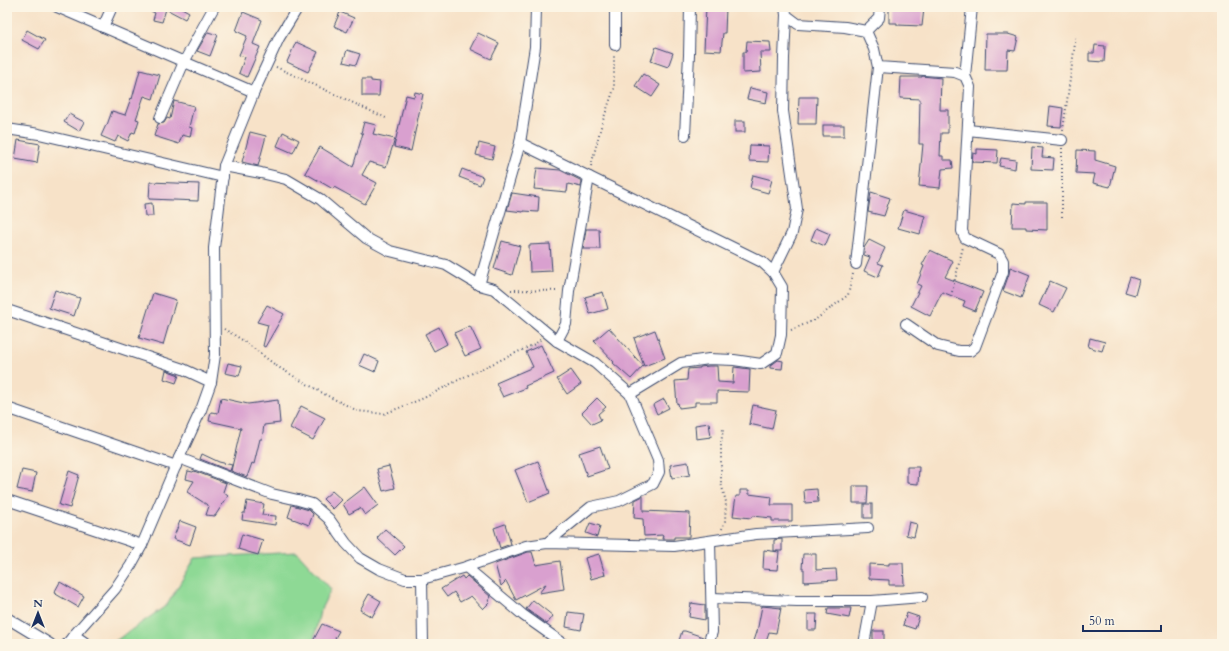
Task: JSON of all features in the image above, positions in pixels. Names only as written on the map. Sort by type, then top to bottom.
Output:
[{"type":"street","points":[[57,7],[254,92]]},
{"type":"street","points":[[103,27],[112,7]]},
{"type":"street","points":[[160,118],[184,62],[214,7]]},
{"type":"street","points":[[67,644],[115,589],[131,565],[142,545],[201,410],[211,382],[215,355],[214,248],[224,166],[254,92],[279,38],[298,7]]},
{"type":"street","points":[[479,285],[520,143],[535,47],[536,7]]},
{"type":"street","points":[[615,7],[615,45]]},
{"type":"street","points":[[685,135],[690,7]]},
{"type":"street","points":[[866,31],[878,18],[880,7]]},
{"type":"street","points":[[906,324],[938,346],[959,351],[970,351],[975,348],[1003,272],[1003,261],[999,254],[965,238],[962,231],[970,87],[965,76],[972,7]]},
{"type":"street","points":[[786,11],[798,24],[845,27],[866,31]]},
{"type":"street","points":[[773,272],[792,233],[797,209],[783,111],[786,11]]},
{"type":"street","points":[[856,264],[878,67],[874,49],[866,31]]},
{"type":"street","points":[[878,67],[955,72],[965,76]]},
{"type":"street","points":[[7,129],[39,134],[223,177]]},
{"type":"street","points":[[968,130],[1062,140]]},
{"type":"street","points":[[520,143],[762,262],[773,272],[782,287],[781,335],[777,353],[761,364],[734,360],[709,360],[681,363],[630,394]]},
{"type":"street","points":[[224,166],[286,179],[320,198],[366,238],[390,251],[446,265],[479,285],[494,289],[557,341],[595,363],[630,394],[658,460],[659,472],[653,484],[619,501],[591,507],[547,543]]},
{"type":"street","points":[[557,341],[566,324],[569,291],[589,177]]},
{"type":"street","points":[[7,310],[183,369],[211,382]]},
{"type":"street","points":[[7,408],[272,494],[312,504],[329,519],[346,543],[360,558],[379,569],[405,579],[422,579],[466,567],[526,546],[547,543],[674,546],[756,534],[868,528]]},
{"type":"street","points":[[7,500],[142,545]]},
{"type":"street","points":[[708,644],[712,632],[714,540]]},
{"type":"street","points":[[466,567],[523,615],[564,644]]},
{"type":"street","points":[[422,579],[423,644]]},
{"type":"street","points":[[712,598],[797,601],[872,601],[922,598]]},
{"type":"street","points":[[864,644],[872,601]]},
{"type":"street","points":[[7,618],[50,644]]},
{"type":"street","points":[[74,635],[87,644]]},
{"type":"path","points":[[1062,218],[1062,140],[1076,36]]},
{"type":"path","points":[[589,177],[602,123],[614,89],[615,45]]},
{"type":"path","points":[[267,64],[388,119]]},
{"type":"path","points":[[952,292],[965,238]]},
{"type":"path","points":[[781,335],[814,320],[848,295],[856,264]]},
{"type":"path","points":[[494,289],[569,291]]},
{"type":"path","points":[[214,324],[244,341],[278,367],[326,395],[358,411],[384,414],[424,398],[464,377],[535,344],[548,333]]},
{"type":"path","points":[[714,540],[725,521],[726,502],[720,483],[720,444],[723,429]]},
{"type":"green space","points":[[297,552],[331,589],[320,611],[313,644],[111,644],[167,605],[195,558]]},
{"type":"building","points":[[142,7],[180,7],[189,12],[185,19],[166,9],[162,22],[153,20],[155,13]]},
{"type":"building","points":[[706,7],[726,7],[725,33],[723,33],[721,51],[704,50]]},
{"type":"building","points":[[889,7],[924,8],[922,26],[897,25],[897,23],[889,23]]},
{"type":"building","points":[[243,12],[262,20],[253,44],[260,47],[247,77],[239,73],[245,57],[239,55],[247,36],[236,31]]},
{"type":"building","points":[[340,12],[354,18],[347,32],[334,26]]},
{"type":"building","points":[[27,30],[45,40],[39,49],[22,40]]},
{"type":"building","points":[[208,32],[218,35],[210,56],[197,51]]},
{"type":"building","points":[[478,33],[499,43],[491,59],[470,49]]},
{"type":"building","points":[[986,34],[1008,34],[1018,37],[1015,51],[1008,50],[1007,70],[985,70]]},
{"type":"building","points":[[747,41],[770,42],[771,52],[760,52],[761,72],[743,73],[743,52],[746,52]]},
{"type":"building","points":[[296,42],[318,52],[308,72],[287,62]]},
{"type":"building","points":[[1095,45],[1105,46],[1104,62],[1089,61],[1089,53],[1094,53]]},
{"type":"building","points":[[656,47],[673,53],[668,67],[651,61]]},
{"type":"building","points":[[347,50],[360,54],[356,65],[343,62]]},
{"type":"building","points":[[140,70],[160,75],[153,99],[144,96],[136,119],[139,120],[135,133],[132,132],[128,141],[118,136],[115,142],[101,136],[112,111],[125,115],[131,98],[132,99]]},
{"type":"building","points":[[643,74],[660,85],[652,97],[635,86]]},
{"type":"building","points":[[922,76],[941,78],[940,110],[948,110],[948,133],[941,133],[940,156],[943,156],[943,160],[952,160],[953,168],[942,169],[940,188],[919,186],[923,144],[919,144],[920,99],[900,98],[901,77]]},
{"type":"building","points":[[362,79],[371,79],[371,81],[380,82],[379,96],[362,96]]},
{"type":"building","points":[[750,88],[768,92],[766,103],[747,99]]},
{"type":"building","points":[[415,92],[423,94],[411,151],[394,147],[406,95],[414,97]]},
{"type":"building","points":[[799,97],[817,97],[816,124],[798,124]]},
{"type":"building","points":[[174,101],[194,106],[189,127],[192,128],[190,137],[182,135],[179,144],[154,136],[158,124],[164,123],[167,118],[170,119]]},
{"type":"building","points":[[1050,106],[1063,108],[1061,127],[1048,126]]},
{"type":"building","points":[[69,114],[84,122],[79,131],[64,122]]},
{"type":"building","points":[[735,121],[745,121],[745,132],[735,132]]},
{"type":"building","points":[[364,122],[376,125],[373,134],[395,139],[386,167],[369,162],[362,175],[377,183],[365,204],[334,187],[333,189],[305,173],[320,147],[353,167],[363,133],[361,133]]},
{"type":"building","points":[[823,125],[844,125],[844,136],[823,136]]},
{"type":"building","points":[[250,132],[266,136],[258,166],[242,162]]},
{"type":"building","points":[[283,132],[299,140],[293,153],[277,146]]},
{"type":"building","points":[[18,140],[40,144],[37,163],[15,159]]},
{"type":"building","points":[[479,143],[495,147],[492,159],[476,155]]},
{"type":"building","points":[[750,145],[769,146],[768,162],[749,161]]},
{"type":"building","points":[[1032,147],[1043,148],[1042,157],[1054,158],[1053,170],[1031,169]]},
{"type":"building","points":[[977,149],[998,150],[997,163],[972,162],[973,153],[977,154]]},
{"type":"building","points":[[1077,150],[1095,151],[1095,160],[1115,166],[1110,187],[1093,183],[1095,174],[1076,173]]},
{"type":"building","points":[[1001,158],[1016,160],[1015,169],[999,166]]},
{"type":"building","points":[[537,168],[560,170],[582,181],[581,187],[568,184],[567,192],[534,189]]},
{"type":"building","points":[[462,169],[483,177],[480,185],[459,177]]},
{"type":"building","points":[[753,175],[772,180],[768,193],[750,188]]},
{"type":"building","points":[[150,182],[199,184],[198,201],[149,199]]},
{"type":"building","points":[[871,192],[890,198],[884,216],[868,212]]},
{"type":"building","points":[[512,193],[539,197],[538,212],[507,210]]},
{"type":"building","points":[[1026,202],[1047,202],[1047,230],[1012,227],[1013,203],[1026,204]]},
{"type":"building","points":[[152,203],[153,216],[145,216],[144,204]]},
{"type":"building","points":[[904,210],[925,216],[920,234],[898,228]]},
{"type":"building","points":[[816,228],[830,234],[825,246],[811,240]]},
{"type":"building","points":[[586,229],[599,229],[600,249],[583,249]]},
{"type":"building","points":[[869,240],[885,248],[878,263],[883,265],[878,277],[864,271],[870,257],[864,255],[864,248]]},
{"type":"building","points":[[502,241],[520,246],[512,275],[494,269]]},
{"type":"building","points":[[550,244],[552,271],[530,272],[529,245]]},
{"type":"building","points":[[930,250],[953,261],[945,277],[983,292],[975,311],[963,306],[965,301],[942,292],[930,316],[911,306],[921,286],[917,284],[924,266],[922,265]]},
{"type":"building","points":[[1010,267],[1030,275],[1021,298],[1003,291]]},
{"type":"building","points":[[1130,277],[1139,280],[1135,295],[1125,292]]},
{"type":"building","points":[[1050,281],[1066,288],[1054,312],[1039,305]]},
{"type":"building","points":[[55,290],[80,298],[74,316],[49,308]]},
{"type":"building","points":[[603,292],[608,309],[590,314],[585,297]]},
{"type":"building","points":[[153,293],[176,300],[163,345],[139,338]]},
{"type":"building","points":[[267,305],[284,314],[265,347],[263,346],[268,325],[257,322]]},
{"type":"building","points":[[470,326],[481,349],[465,356],[454,333]]},
{"type":"building","points":[[439,327],[447,344],[434,351],[425,334]]},
{"type":"building","points":[[609,328],[643,366],[631,379],[613,363],[614,362],[594,341]]},
{"type":"building","points":[[655,330],[665,358],[644,366],[634,338]]},
{"type":"building","points":[[1090,338],[1105,342],[1102,351],[1088,347]]},
{"type":"building","points":[[541,345],[554,373],[525,386],[526,388],[503,397],[496,383],[533,367],[526,352]]},
{"type":"building","points":[[364,354],[379,361],[375,372],[359,365]]},
{"type":"building","points":[[778,360],[783,361],[782,369],[770,368],[770,366]]},
{"type":"building","points":[[228,363],[242,366],[239,376],[225,373]]},
{"type":"building","points":[[717,366],[718,382],[733,383],[734,367],[750,369],[749,392],[717,391],[717,402],[695,402],[695,406],[679,408],[678,403],[677,404],[675,381],[687,380],[688,369]]},
{"type":"building","points":[[166,370],[179,375],[176,383],[164,379]]},
{"type":"building","points":[[571,370],[581,384],[567,394],[557,379]]},
{"type":"building","points":[[221,398],[248,404],[278,400],[280,423],[264,425],[262,439],[260,439],[254,464],[252,463],[247,477],[231,471],[241,428],[209,421],[211,412],[218,413]]},
{"type":"building","points":[[597,398],[606,407],[598,414],[601,420],[592,424],[582,413]]},
{"type":"building","points":[[664,399],[669,408],[657,414],[653,405]]},
{"type":"building","points":[[753,405],[776,410],[772,429],[749,424]]},
{"type":"building","points":[[301,406],[325,418],[313,440],[290,428]]},
{"type":"building","points":[[709,423],[711,437],[696,439],[695,425]]},
{"type":"building","points":[[600,446],[608,469],[587,476],[579,453]]},
{"type":"building","points":[[202,454],[219,462],[232,465],[230,471],[200,459]]},
{"type":"building","points":[[538,461],[550,493],[528,502],[515,470]]},
{"type":"building","points":[[688,462],[690,475],[672,478],[670,465]]},
{"type":"building","points":[[389,466],[395,488],[383,491],[377,469]]},
{"type":"building","points":[[907,467],[919,467],[918,484],[907,483]]},
{"type":"building","points":[[22,470],[36,473],[32,492],[17,489]]},
{"type":"building","points":[[69,471],[79,475],[70,508],[59,505]]},
{"type":"building","points":[[188,471],[194,471],[226,483],[223,492],[228,496],[215,516],[206,515],[209,506],[187,492],[194,481],[186,479]]},
{"type":"building","points":[[853,486],[868,486],[867,503],[853,503]]},
{"type":"building","points":[[365,487],[378,505],[365,515],[360,508],[349,514],[343,504]]},
{"type":"building","points":[[817,489],[818,502],[805,503],[804,490]]},
{"type":"building","points":[[740,490],[749,490],[749,494],[772,497],[771,505],[792,505],[792,521],[772,521],[772,518],[733,516],[736,496],[740,496]]},
{"type":"building","points":[[332,491],[342,500],[333,509],[323,499]]},
{"type":"building","points":[[643,496],[643,511],[690,513],[689,537],[662,539],[663,535],[644,536],[643,519],[634,518],[635,500]]},
{"type":"building","points":[[247,501],[264,504],[262,515],[276,516],[275,525],[242,520]]},
{"type":"building","points":[[864,504],[872,504],[872,518],[864,518]]},
{"type":"building","points":[[292,505],[309,510],[313,514],[309,525],[288,517]]},
{"type":"building","points":[[180,521],[196,527],[190,545],[173,539]]},
{"type":"building","points":[[909,522],[917,524],[914,537],[906,535]]},
{"type":"building","points":[[590,523],[600,526],[597,537],[586,533]]},
{"type":"building","points":[[505,524],[511,544],[500,548],[494,528]]},
{"type":"building","points":[[385,529],[404,546],[395,555],[377,538]]},
{"type":"building","points":[[242,534],[263,540],[258,555],[238,549]]},
{"type":"building","points":[[782,539],[782,551],[774,551],[774,540]]},
{"type":"building","points":[[764,550],[779,552],[777,570],[763,569]]},
{"type":"building","points":[[528,552],[532,552],[536,565],[560,561],[564,589],[539,593],[546,584],[516,600],[506,581],[501,586],[495,564]]},
{"type":"building","points":[[599,554],[605,575],[591,579],[585,558]]},
{"type":"building","points":[[803,554],[816,554],[816,570],[836,569],[837,580],[804,582],[804,569],[802,569]]},
{"type":"building","points":[[889,563],[903,563],[904,585],[889,585],[889,580],[869,579],[869,564],[889,565]]},
{"type":"building","points":[[462,576],[464,579],[467,576],[491,597],[488,601],[490,602],[483,609],[471,596],[460,602],[454,592],[447,597],[441,589]]},
{"type":"building","points":[[60,582],[84,596],[78,607],[54,593]]},
{"type":"building","points":[[369,594],[381,601],[372,617],[360,610]]},
{"type":"building","points":[[533,600],[553,616],[547,624],[526,609]]},
{"type":"building","points":[[691,603],[705,605],[705,620],[689,617]]},
{"type":"building","points":[[762,606],[781,608],[776,633],[769,632],[765,644],[753,644],[757,632]]},
{"type":"building","points":[[828,608],[851,608],[849,618],[827,614]]},
{"type":"building","points":[[568,612],[584,614],[581,630],[566,627]]},
{"type":"building","points":[[907,613],[919,617],[915,629],[903,625]]},
{"type":"building","points":[[808,614],[817,614],[816,630],[808,630]]},
{"type":"building","points":[[322,624],[339,631],[335,638],[345,644],[319,644],[313,641]]},
{"type":"building","points":[[682,631],[703,637],[701,644],[678,644]]},
{"type":"building","points":[[873,631],[884,631],[884,644],[873,644]]}]
